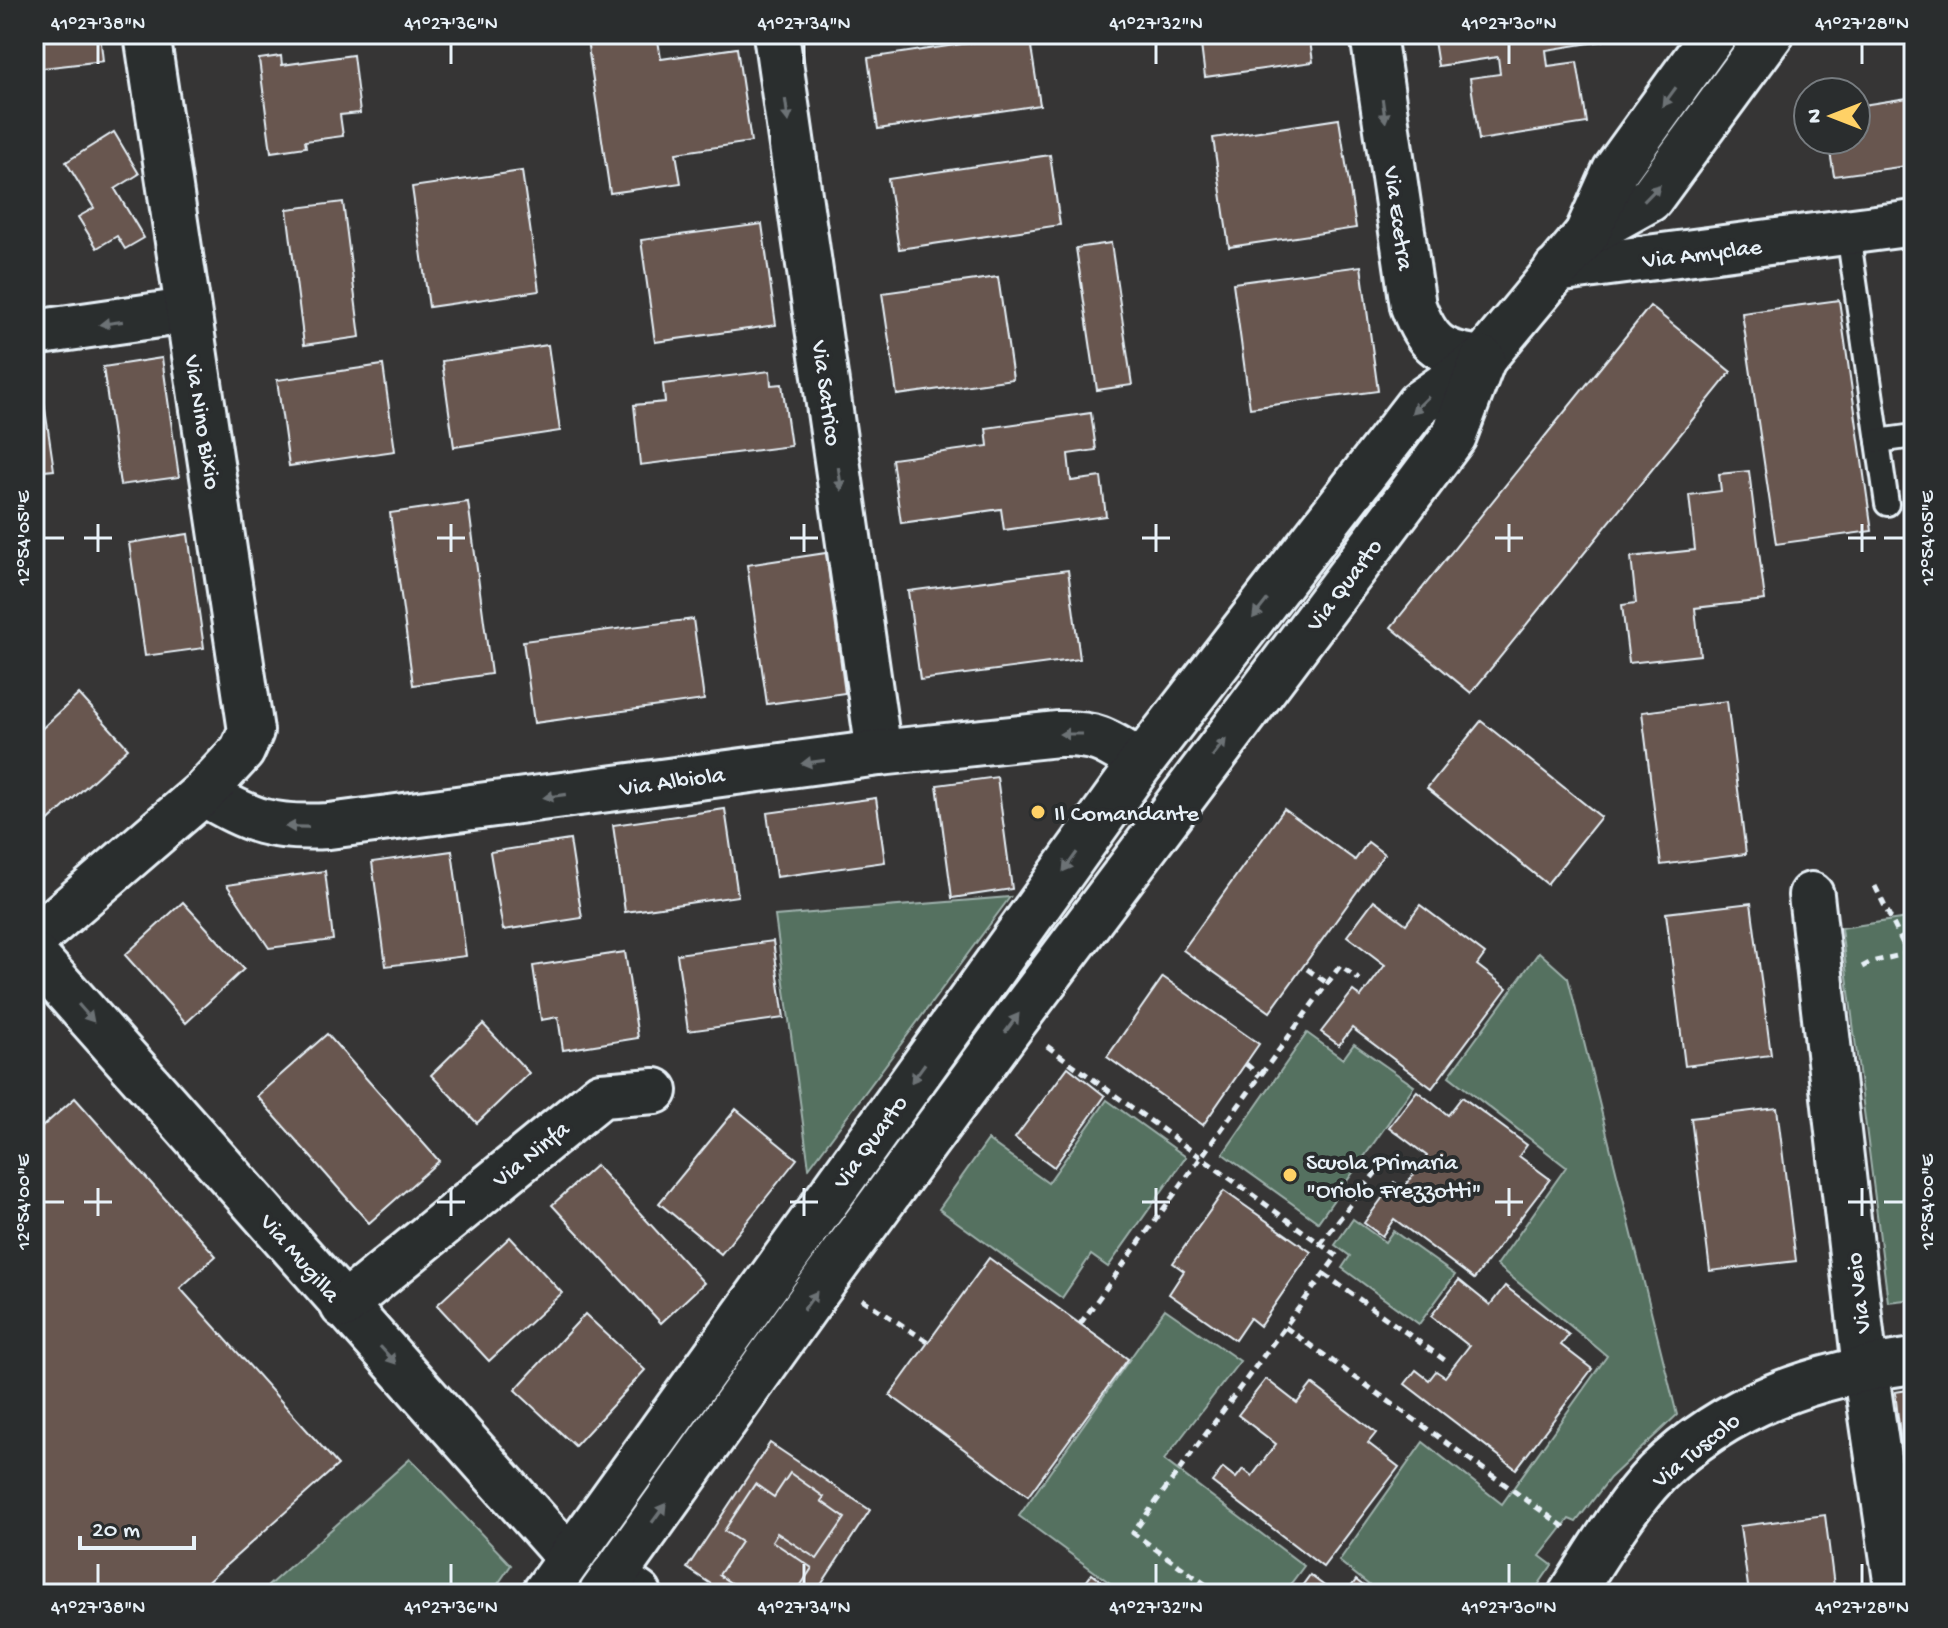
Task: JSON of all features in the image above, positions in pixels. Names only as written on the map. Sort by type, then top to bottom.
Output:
[{"type":"street","name":"Via Nino Bixio","points":[[34,939],[203,793],[242,751],[251,731],[147,34]]},
{"type":"street","name":"Via Satrico","points":[[776,34],[879,753]]},
{"type":"street","name":"Via Ecetra","points":[[1373,34],[1413,306],[1421,327],[1434,344],[1457,356],[1483,359]]},
{"type":"street","name":"Via Quarto","points":[[544,1594],[571,1576],[1141,763],[1419,403],[1483,359],[1587,234],[1615,171],[1714,34]]},
{"type":"street","name":"Via Quarto","points":[[1587,234],[1650,199],[1771,34]]},
{"type":"street","name":"Via Amyclae","points":[[1556,270],[1914,223]]},
{"type":"street","points":[[34,333],[187,311]]},
{"type":"street","name":"Via Quarto","points":[[571,1576],[618,1588],[827,1277],[1014,1022],[1454,436],[1483,359]]},
{"type":"street","name":"Via Albiola","points":[[203,793],[259,822],[293,828],[329,826],[879,753],[1083,733],[1104,739],[1141,763]]},
{"type":"street","points":[[1141,763],[1182,797]]},
{"type":"street","name":"Via Veio","points":[[1811,895],[1865,1368],[1898,1594]]},
{"type":"street","name":"Via Mugilla","points":[[34,955],[343,1306],[571,1576]]},
{"type":"street","name":"Via Ninfa","points":[[343,1306],[601,1095],[655,1091]]},
{"type":"street","name":"Via Tuscolo","points":[[1571,1594],[1655,1475],[1729,1416],[1767,1397],[1865,1368],[1914,1361]]},
{"type":"lane","points":[[1848,233],[1887,504]]},
{"type":"lane","points":[[1878,441],[1914,436]]},
{"type":"path","points":[[1822,990],[1871,962],[1911,953],[1875,886]]},
{"type":"path","points":[[1080,1324],[1340,966],[1360,980]]},
{"type":"path","points":[[1307,969],[1327,983]]},
{"type":"path","points":[[1014,1022],[1337,1256],[1133,1533],[1219,1594]]},
{"type":"path","points":[[1246,1064],[1260,1076]]},
{"type":"path","points":[[1320,1244],[1387,1158],[1405,1171]]},
{"type":"path","points":[[1324,1274],[1446,1361]]},
{"type":"path","points":[[827,1277],[928,1342]]},
{"type":"path","points":[[1285,1327],[1575,1536]]},
{"type":"green space","points":[[1010,897],[809,1168],[775,916]]},
{"type":"green space","points":[[1914,917],[1914,1299],[1888,1302],[1841,928]]},
{"type":"green space","points":[[1539,952],[1568,978],[1677,1415],[1610,1478],[1576,1522],[1569,1519],[1540,1556],[1552,1565],[1532,1594],[1380,1594],[1339,1561],[1423,1442],[1502,1504],[1607,1356],[1497,1265],[1566,1167],[1449,1076]]},
{"type":"green space","points":[[1307,1033],[1343,1059],[1354,1044],[1414,1086],[1318,1222],[1223,1154]]},
{"type":"green space","points":[[1107,1100],[1186,1157],[1108,1267],[1091,1255],[1062,1298],[939,1209],[988,1140],[1048,1183]]},
{"type":"green space","points":[[1353,1219],[1385,1242],[1393,1231],[1455,1275],[1419,1324],[1342,1268],[1350,1256],[1335,1245]]},
{"type":"green space","points":[[1165,1309],[1240,1361],[1164,1460],[1304,1566],[1283,1594],[1125,1594],[1019,1516]]},
{"type":"green space","points":[[410,1459],[511,1565],[491,1594],[259,1594]]},
{"type":"building","points":[[34,34],[100,34],[103,61],[34,69]]},
{"type":"building","points":[[627,34],[657,34],[661,59],[737,48],[751,142],[676,153],[681,183],[610,193],[587,40]]},
{"type":"building","points":[[1029,34],[1040,105],[878,129],[868,58]]},
{"type":"building","points":[[1176,34],[1309,34],[1313,62],[1205,77],[1200,37],[1177,40]]},
{"type":"building","points":[[1433,34],[1602,34],[1603,41],[1546,50],[1548,66],[1577,62],[1587,123],[1479,140],[1470,78],[1500,74],[1498,57],[1438,66]]},
{"type":"building","points":[[353,55],[360,113],[340,115],[343,136],[305,141],[306,147],[271,152],[259,59],[281,56],[282,65]]},
{"type":"building","points":[[1914,97],[1914,165],[1834,176],[1831,156],[1872,156],[1872,104]]},
{"type":"building","points":[[1339,119],[1356,228],[1229,247],[1213,138]]},
{"type":"building","points":[[114,132],[139,174],[115,189],[144,238],[125,249],[117,236],[97,248],[78,217],[94,208],[66,162]]},
{"type":"building","points":[[1050,155],[1060,225],[899,249],[888,179]]},
{"type":"building","points":[[522,171],[539,291],[429,307],[412,187]]},
{"type":"building","points":[[343,202],[360,337],[304,345],[287,209]]},
{"type":"building","points":[[762,224],[776,325],[655,342],[641,240]]},
{"type":"building","points":[[1111,243],[1132,385],[1097,390],[1076,248]]},
{"type":"building","points":[[1361,266],[1378,391],[1250,408],[1233,283]]},
{"type":"building","points":[[998,277],[1013,379],[897,395],[882,293]]},
{"type":"building","points":[[1839,300],[1872,531],[1776,544],[1742,313]]},
{"type":"building","points":[[1650,306],[1731,372],[1471,693],[1391,627]]},
{"type":"building","points":[[548,345],[560,431],[454,447],[442,361]]},
{"type":"building","points":[[162,358],[179,477],[120,485],[103,367]]},
{"type":"building","points":[[383,365],[395,451],[289,466],[277,380]]},
{"type":"building","points":[[39,368],[54,470],[34,472],[34,369]]},
{"type":"building","points":[[770,371],[771,385],[782,384],[791,446],[640,465],[634,405],[665,402],[663,384]]},
{"type":"building","points":[[1091,413],[1096,450],[1068,454],[1071,481],[1101,477],[1106,516],[1004,530],[1001,509],[901,523],[892,459],[988,446],[986,428]]},
{"type":"building","points":[[1749,471],[1765,600],[1695,608],[1700,655],[1629,663],[1622,605],[1636,603],[1631,557],[1695,550],[1689,495],[1721,491],[1719,474]]},
{"type":"building","points":[[468,502],[491,674],[413,685],[390,513]]},
{"type":"building","points":[[188,534],[204,648],[145,656],[129,543]]},
{"type":"building","points":[[826,553],[845,693],[767,704],[747,565]]},
{"type":"building","points":[[1068,570],[1080,659],[920,680],[908,591]]},
{"type":"building","points":[[693,619],[704,700],[534,723],[523,641]]},
{"type":"building","points":[[79,694],[128,748],[41,828],[34,820],[34,736]]},
{"type":"building","points":[[1727,701],[1746,854],[1661,865],[1642,712]]},
{"type":"building","points":[[1481,721],[1601,817],[1547,884],[1427,788]]},
{"type":"building","points":[[997,777],[1012,889],[952,898],[937,785]]},
{"type":"building","points":[[876,798],[885,862],[776,877],[767,813]]},
{"type":"building","points":[[725,809],[738,896],[625,912],[613,825]]},
{"type":"building","points":[[1284,809],[1355,860],[1368,842],[1384,854],[1270,1012],[1183,950]]},
{"type":"building","points":[[570,840],[582,918],[503,930],[490,852]]},
{"type":"building","points":[[452,851],[466,956],[386,966],[372,862]]},
{"type":"building","points":[[325,871],[333,940],[269,948],[227,885]]},
{"type":"building","points":[[1374,900],[1406,924],[1420,905],[1485,954],[1477,965],[1507,988],[1432,1088],[1352,1028],[1339,1045],[1321,1032],[1353,991],[1361,997],[1385,965],[1347,936]]},
{"type":"building","points":[[183,902],[244,969],[186,1023],[125,955]]},
{"type":"building","points":[[1751,903],[1771,1055],[1685,1066],[1666,913]]},
{"type":"building","points":[[773,941],[784,1018],[688,1031],[677,954]]},
{"type":"building","points":[[625,952],[638,1038],[563,1050],[558,1017],[541,1020],[533,966]]},
{"type":"building","points":[[1163,977],[1259,1044],[1203,1125],[1107,1057]]},
{"type":"building","points":[[483,1024],[529,1073],[477,1123],[431,1075]]},
{"type":"building","points":[[327,1034],[439,1161],[369,1223],[257,1096]]},
{"type":"building","points":[[1068,1067],[1105,1096],[1054,1167],[1015,1138]]},
{"type":"building","points":[[1417,1091],[1448,1115],[1462,1097],[1527,1145],[1519,1156],[1550,1179],[1474,1279],[1394,1219],[1382,1236],[1364,1223],[1394,1182],[1403,1188],[1427,1156],[1389,1127]]},
{"type":"building","points":[[75,1098],[216,1256],[180,1288],[338,1465],[194,1594],[34,1594],[34,1134]]},
{"type":"building","points":[[1777,1108],[1796,1261],[1710,1271],[1691,1118]]},
{"type":"building","points":[[736,1109],[797,1159],[721,1254],[659,1203]]},
{"type":"building","points":[[596,1165],[704,1283],[661,1323],[552,1205]]},
{"type":"building","points":[[1224,1191],[1311,1252],[1260,1326],[1250,1318],[1235,1340],[1169,1294],[1184,1271],[1173,1263]]},
{"type":"building","points":[[510,1237],[562,1293],[489,1361],[437,1305]]},
{"type":"building","points":[[989,1258],[1128,1359],[1028,1496],[890,1395]]},
{"type":"building","points":[[1459,1280],[1490,1305],[1505,1286],[1569,1335],[1561,1345],[1592,1369],[1516,1469],[1405,1384],[1416,1370],[1429,1380],[1436,1371],[1445,1377],[1469,1346],[1431,1316]]},
{"type":"building","points":[[585,1314],[645,1370],[575,1446],[515,1390]]},
{"type":"building","points":[[1266,1379],[1297,1403],[1312,1384],[1376,1433],[1368,1443],[1399,1467],[1323,1567],[1212,1482],[1223,1468],[1236,1478],[1243,1469],[1252,1476],[1276,1444],[1238,1415]]},
{"type":"building","points":[[1914,1389],[1914,1552],[1895,1392]]},
{"type":"building","points":[[770,1443],[870,1510],[815,1594],[726,1594],[687,1568]]},
{"type":"building","points":[[790,1473],[824,1497],[821,1501],[845,1518],[817,1559],[777,1533],[772,1541],[812,1568],[795,1594],[747,1594],[719,1575],[741,1542],[724,1531],[755,1484],[774,1497]]},
{"type":"building","points":[[1825,1515],[1835,1594],[1749,1594],[1740,1526]]},
{"type":"building","points":[[1092,1574],[1119,1594],[1077,1594]]},
{"type":"building","points":[[1310,1575],[1335,1594],[1296,1594]]},
{"type":"building","points":[[1356,1580],[1374,1594],[1346,1594]]},
{"type":"place","name":"Il Comandante","points":[[1038,812]]},
{"type":"place","name":"Scuola Primaria \"Oriolo Frezzotti\"","points":[[1290,1175]]}]
